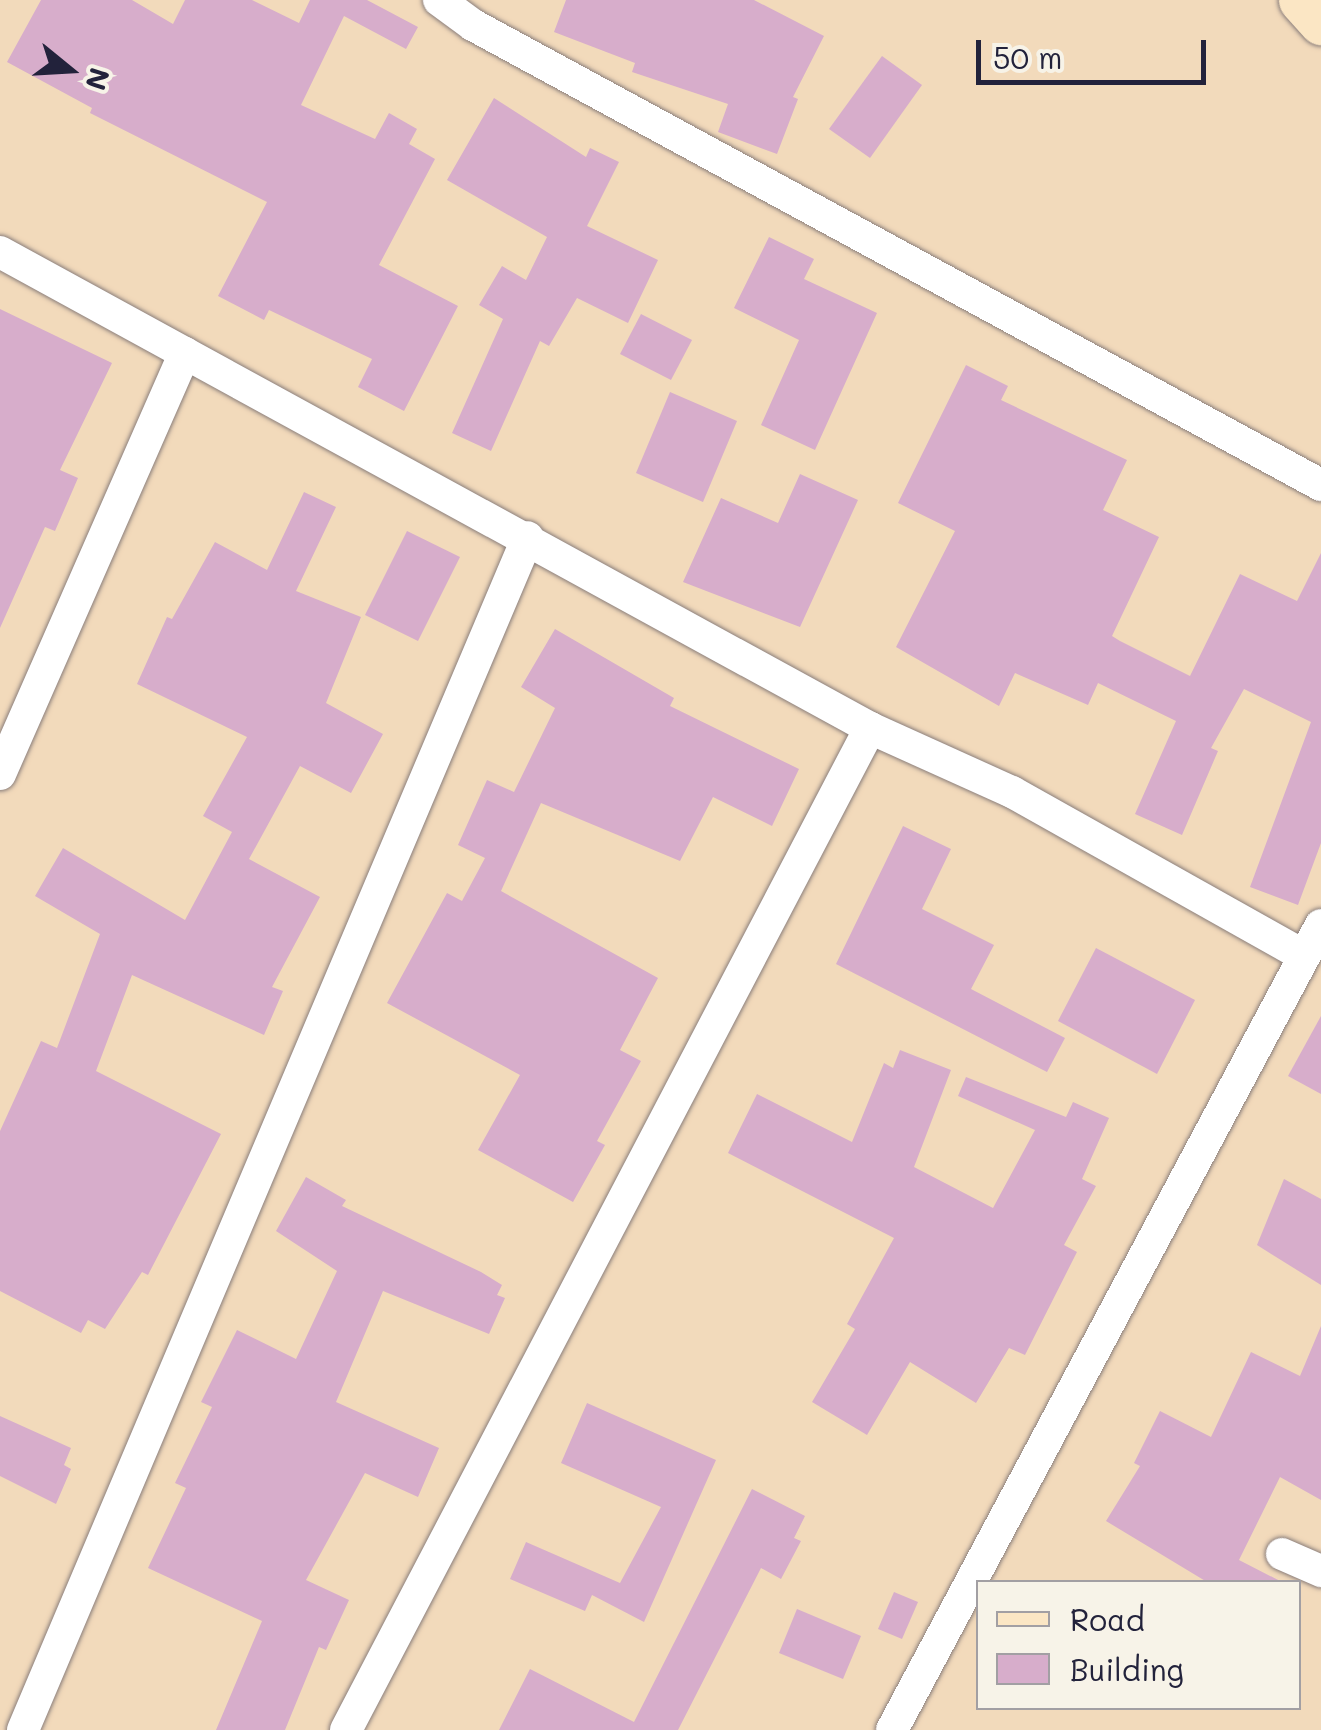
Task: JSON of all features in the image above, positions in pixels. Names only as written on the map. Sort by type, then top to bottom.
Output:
[{"type":"main road","points":[[1301,0],[1321,22]]},
{"type":"street","points":[[439,0],[473,25],[1321,485]]},
{"type":"street","points":[[0,252],[528,537],[870,728],[1012,792],[1304,956]]},
{"type":"street","points":[[0,774],[185,352]]},
{"type":"street","points":[[24,1730],[528,537]]},
{"type":"street","points":[[346,1730],[870,728]]},
{"type":"street","points":[[892,1730],[1321,925]]},
{"type":"street","points":[[1282,1554],[1321,1571]]},
{"type":"building","points":[[41,0],[132,0],[173,24],[185,0],[252,0],[299,23],[310,0],[367,0],[418,27],[406,49],[344,16],[301,105],[375,139],[389,113],[417,129],[409,144],[435,159],[379,265],[458,306],[404,411],[358,387],[372,359],[269,310],[264,320],[218,296],[267,202],[90,113],[92,108],[7,62]]},
{"type":"building","points":[[566,0],[754,0],[824,36],[793,97],[798,99],[777,154],[718,132],[728,104],[632,72],[635,63],[554,32]]},
{"type":"building","points":[[882,56],[922,85],[870,158],[829,129]]},
{"type":"building","points":[[494,98],[586,157],[590,148],[619,162],[587,226],[658,260],[628,323],[577,298],[549,346],[540,341],[491,451],[452,433],[503,319],[479,305],[502,266],[526,280],[547,237],[447,180]]},
{"type":"building","points":[[769,237],[814,259],[804,279],[877,313],[815,450],[761,425],[799,340],[734,308]]},
{"type":"building","points":[[0,309],[112,363],[60,470],[78,478],[55,531],[45,527],[0,628]]},
{"type":"building","points":[[641,314],[692,340],[671,380],[620,354]]},
{"type":"building","points":[[966,365],[1008,386],[1001,400],[1127,460],[1103,510],[1159,537],[1112,636],[1120,641],[1190,676],[1240,574],[1297,601],[1321,553],[1321,843],[1298,905],[1250,887],[1311,722],[1244,689],[1211,748],[1218,751],[1182,835],[1135,814],[1176,721],[1098,683],[1088,705],[1015,673],[999,706],[896,647],[955,531],[898,503]]},
{"type":"building","points":[[670,392],[737,421],[703,502],[636,473]]},
{"type":"building","points":[[800,474],[858,500],[800,627],[683,582],[721,498],[778,523]]},
{"type":"building","points":[[304,492],[336,507],[296,591],[361,617],[326,703],[383,734],[351,793],[300,766],[249,859],[320,897],[272,987],[283,991],[264,1035],[132,975],[96,1071],[221,1134],[148,1275],[142,1272],[105,1329],[88,1320],[81,1333],[0,1291],[0,1131],[41,1041],[57,1048],[100,934],[35,896],[63,848],[185,920],[232,832],[203,816],[247,737],[137,684],[167,617],[172,619],[215,542],[267,570]]},
{"type":"building","points":[[407,531],[460,557],[418,641],[365,615]]},
{"type":"building","points":[[555,629],[674,698],[670,706],[799,769],[772,826],[713,797],[680,861],[541,803],[501,891],[658,978],[620,1050],[641,1061],[597,1141],[605,1145],[573,1202],[478,1150],[520,1075],[387,1003],[447,893],[462,901],[485,858],[458,845],[487,780],[514,792],[555,708],[521,687]]},
{"type":"building","points":[[903,826],[951,849],[922,909],[994,945],[971,989],[1065,1038],[1047,1072],[836,964]]},
{"type":"building","points":[[1096,948],[1195,1000],[1157,1074],[1058,1021]]},
{"type":"building","points":[[1321,1016],[1321,1094],[1288,1076]]},
{"type":"building","points":[[900,1050],[951,1070],[914,1167],[993,1208],[1035,1130],[958,1096],[966,1077],[1066,1117],[1073,1102],[1109,1118],[1082,1179],[1096,1186],[1064,1245],[1077,1252],[1025,1355],[1009,1348],[976,1403],[910,1362],[867,1435],[812,1402],[855,1329],[847,1324],[894,1238],[728,1153],[757,1094],[852,1142],[884,1063],[893,1068]]},
{"type":"building","points":[[306,1177],[346,1200],[342,1206],[481,1272],[502,1285],[497,1295],[505,1298],[489,1334],[383,1291],[336,1402],[439,1448],[418,1497],[365,1473],[306,1580],[349,1600],[326,1650],[319,1647],[285,1730],[216,1730],[262,1621],[148,1568],[186,1488],[175,1483],[212,1407],[201,1402],[237,1330],[296,1359],[337,1271],[276,1231]]},
{"type":"building","points":[[1284,1179],[1321,1199],[1321,1285],[1257,1245]]},
{"type":"building","points":[[1321,1326],[1321,1500],[1280,1477],[1239,1560],[1278,1580],[1204,1580],[1106,1521],[1140,1466],[1134,1463],[1160,1411],[1211,1437],[1251,1352],[1300,1376]]},
{"type":"building","points":[[587,1403],[716,1460],[644,1622],[592,1595],[585,1611],[510,1579],[526,1542],[620,1583],[661,1507],[561,1463]]},
{"type":"building","points":[[0,1416],[71,1448],[64,1465],[71,1469],[56,1504],[0,1476]]},
{"type":"building","points":[[752,1489],[805,1516],[794,1538],[801,1541],[781,1579],[761,1568],[678,1730],[499,1730],[530,1669],[634,1722]]},
{"type":"building","points":[[894,1592],[918,1602],[902,1639],[878,1629]]},
{"type":"building","points":[[797,1609],[861,1636],[843,1679],[779,1653]]}]
